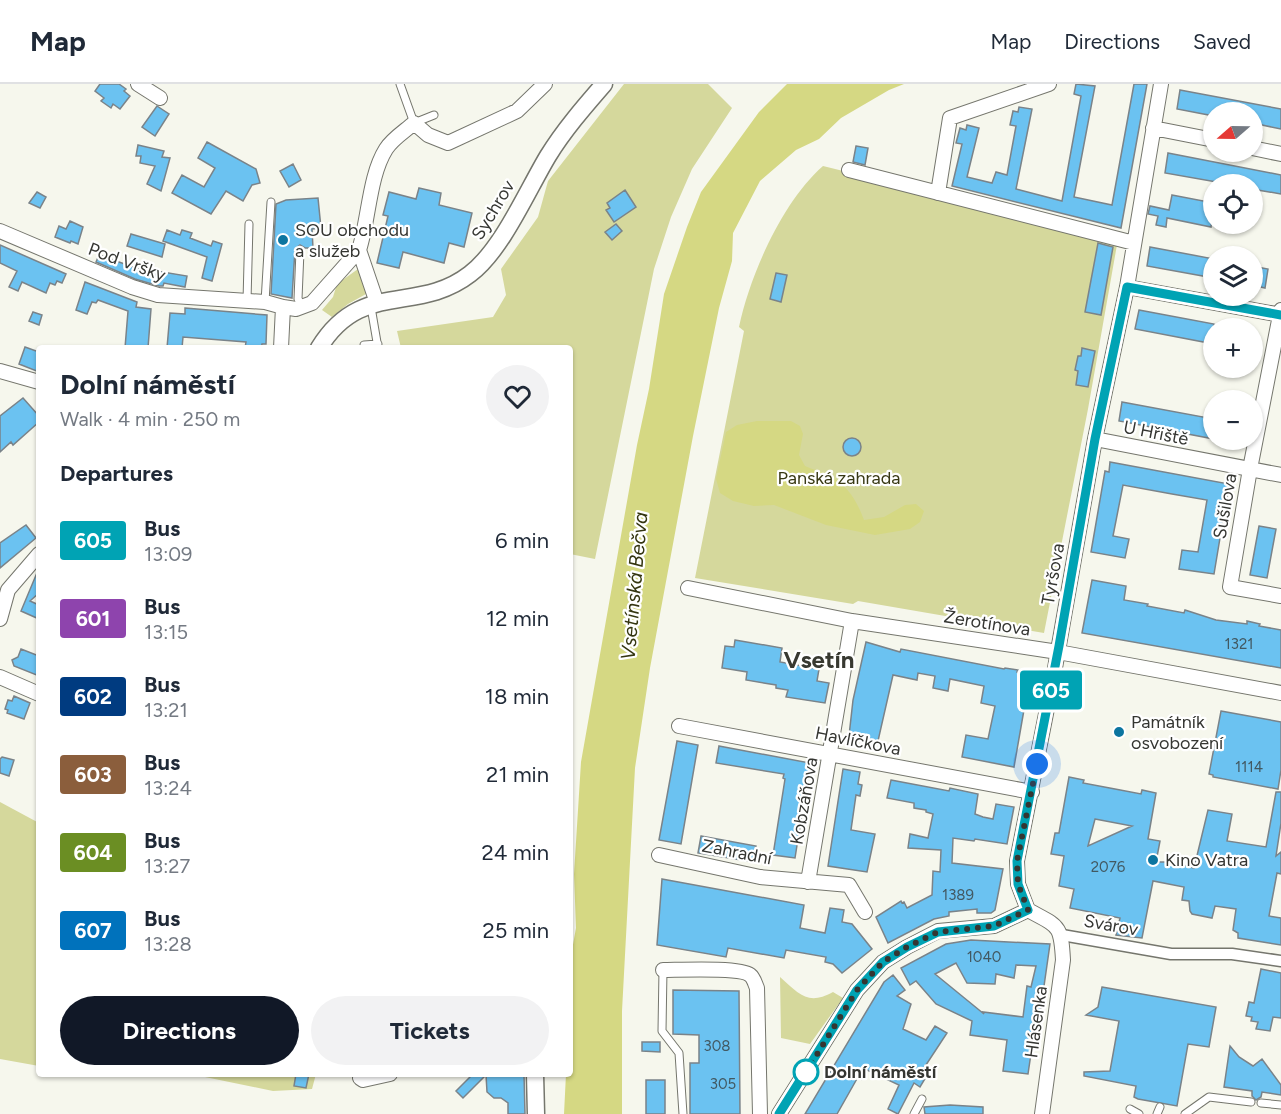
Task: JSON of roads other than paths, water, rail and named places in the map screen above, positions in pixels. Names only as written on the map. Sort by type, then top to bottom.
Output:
[{"type":"street","points":[[138,84],[160,98]]},
{"type":"street","points":[[301,305],[312,303],[329,287],[359,250],[377,169],[386,148],[414,123],[428,135],[448,143],[517,111],[545,84]]},
{"type":"street","name":"Sychrov","points":[[321,345],[340,321],[355,311],[374,304],[436,292],[474,271],[497,243],[559,140],[604,84]]},
{"type":"street","points":[[938,193],[950,118],[1049,84]]},
{"type":"street","name":"Tyršova","points":[[1028,910],[1022,898],[1017,861],[1058,652],[1095,439],[1127,287],[1161,84]]},
{"type":"street","points":[[1153,128],[1203,138]]},
{"type":"street","points":[[1263,150],[1281,154]]},
{"type":"street","points":[[849,170],[1134,243]]},
{"type":"street","name":"Pod Vršky","points":[[0,231],[132,287],[158,295],[265,302],[296,309],[301,305]]},
{"type":"street","points":[[359,250],[374,304]]},
{"type":"street","points":[[1127,287],[1281,313]]},
{"type":"street","points":[[280,345],[283,307]]},
{"type":"street","name":"Sušilova","points":[[1281,313],[1250,469],[1230,587],[1281,596]]},
{"type":"street","points":[[0,371],[36,381]]},
{"type":"street","name":"U Hřiště","points":[[1095,439],[1281,475]]},
{"type":"street","points":[[0,619],[8,590],[36,557]]},
{"type":"street","name":"Žerotínova","points":[[688,588],[852,621],[1058,652],[1281,693]]},
{"type":"street","name":"Kobzáňova","points":[[808,882],[852,621]]},
{"type":"street","points":[[0,676],[36,693]]},
{"type":"street","name":"Havlíčkova","points":[[679,726],[1032,792]]},
{"type":"street","name":"Zahradní","points":[[659,855],[760,877],[849,885],[865,912]]},
{"type":"street","points":[[779,1114],[857,990],[883,962],[938,932],[994,926],[1028,910]]},
{"type":"street","name":"Svárov","points":[[1028,910],[1055,925],[1062,935],[1171,954],[1232,954],[1281,962]]},
{"type":"street","name":"Hlásenka","points":[[1042,1114],[1063,960],[1062,935]]},
{"type":"street","points":[[663,970],[730,971],[750,975],[754,980],[757,988],[760,1114]]},
{"type":"street","points":[[360,1078],[363,1080],[376,1077]]},
{"type":"street","points":[[535,1077],[536,1114]]},
{"type":"lane","points":[[400,84],[414,123],[434,115]]},
{"type":"lane","points":[[265,302],[271,202]]},
{"type":"lane","points":[[247,301],[249,224]]},
{"type":"lane","points":[[300,251],[301,305]]},
{"type":"lane","points":[[374,304],[378,345]]},
{"type":"lane","points":[[663,970],[662,1031],[679,1053],[683,1114]]},
{"type":"lane","points":[[1185,1114],[1209,1097],[1251,1102]]},
{"type":"lane","points":[[914,1114],[922,1099]]},
{"type":"lane","points":[[1261,1103],[1281,1105]]},
{"type":"lane","points":[[1130,1109],[1139,1114]]},
{"type":"water","name":"Vsetínská Bečva","points":[[787,84],[904,84],[889,90],[841,118],[819,139],[796,150],[760,181],[733,233],[732,261],[719,308],[693,436],[650,668],[635,768],[622,1011],[622,1114],[564,1114],[566,1077],[573,1077],[573,944],[576,928],[574,874],[581,762],[649,389],[664,294],[701,192],[759,112]]},
{"type":"water","points":[[757,421],[791,421],[800,426],[803,434],[799,455],[805,466],[841,483],[855,500],[864,520],[884,517],[905,505],[916,504],[924,511],[920,522],[910,529],[875,535],[826,525],[774,505],[754,506],[733,501],[720,493],[716,479],[726,432],[737,425]]},
{"type":"place","name":"SOU obchodu a služeb","points":[[283,240]]},
{"type":"place","name":"Památník osvobození","points":[[1119,732]]},
{"type":"place","name":"Kino Vatra","points":[[1153,860]]},
{"type":"place","name":"Dolní náměstí","points":[[806,1072]]},
{"type":"district","name":"Vsetín","points":[[819,660]]},
{"type":"park label","name":"Panská zahrada","points":[[839,478]]}]
